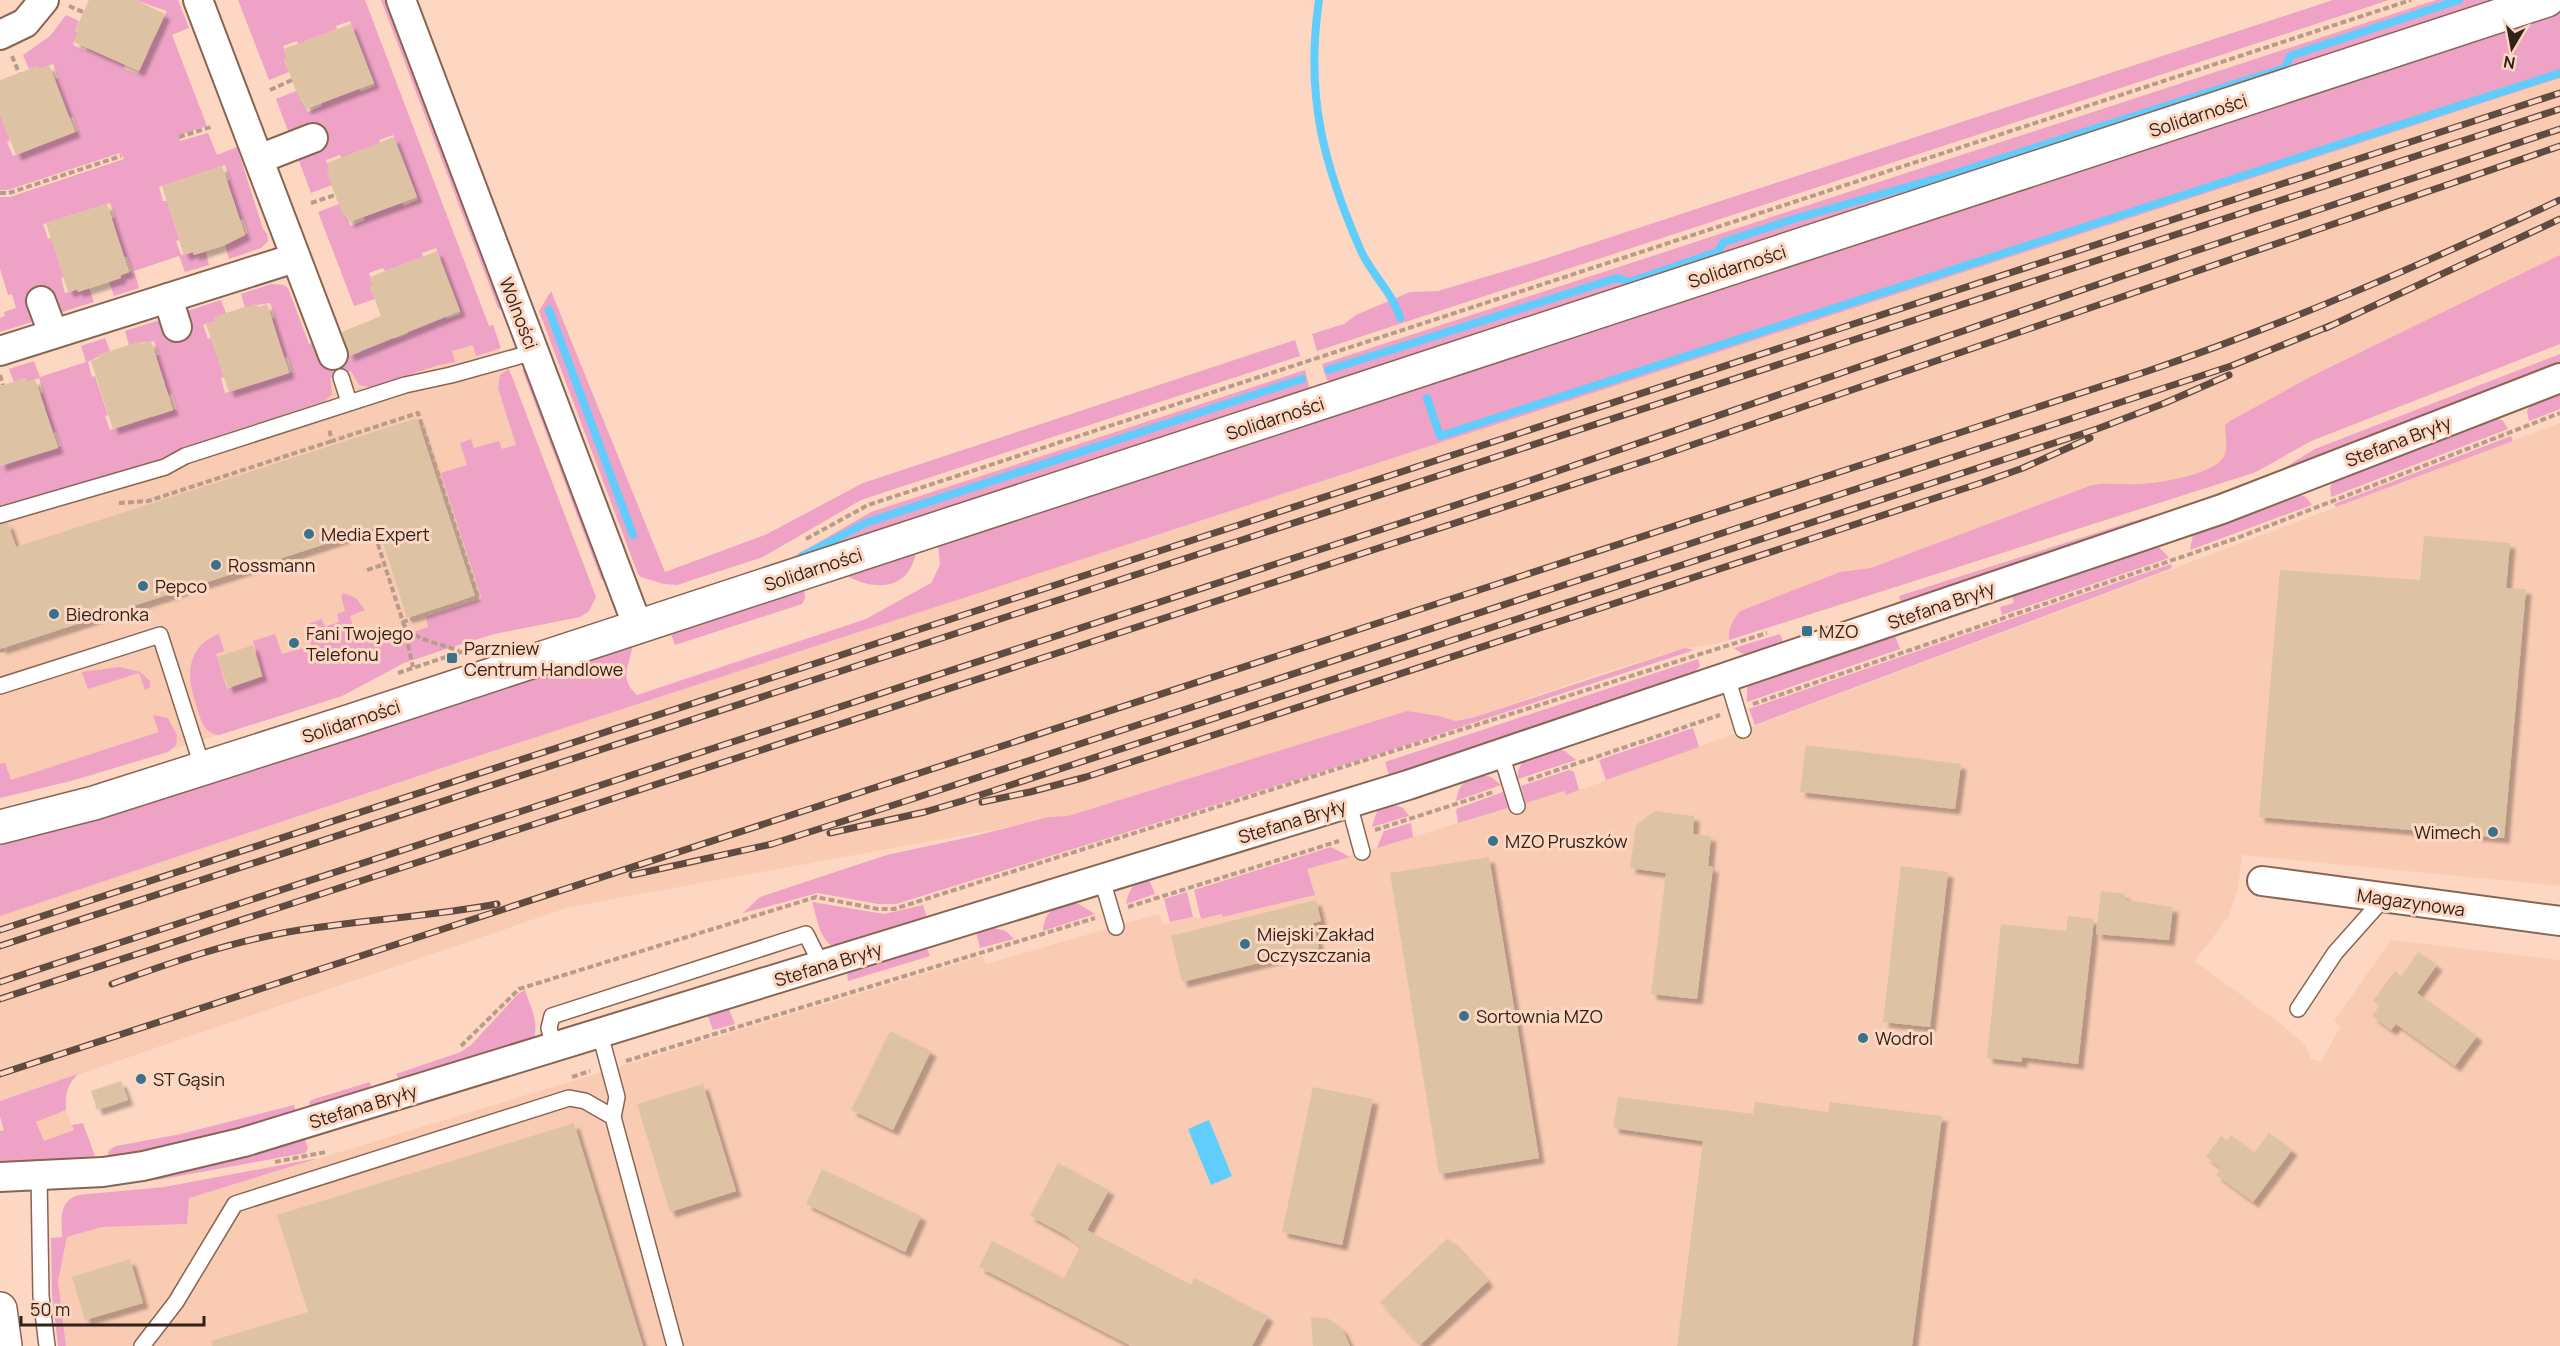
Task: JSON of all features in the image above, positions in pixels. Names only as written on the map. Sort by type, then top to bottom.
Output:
[{"type":"street","points":[[198,0],[337,366]]},
{"type":"street","name":"Wolności","points":[[400,0],[638,627]]},
{"type":"street","name":"Solidarności","points":[[0,827],[94,803],[202,769],[2547,0]]},
{"type":"street","points":[[6,45],[25,22],[55,2]]},
{"type":"street","points":[[259,159],[313,138]]},
{"type":"street","points":[[0,351],[296,258]]},
{"type":"street","points":[[168,298],[177,327]]},
{"type":"street","points":[[41,301],[53,333]]},
{"type":"street","name":"Stefana Bryły","points":[[0,1177],[103,1172],[180,1159],[307,1124],[1349,804],[2222,508],[2560,378]]},
{"type":"street","name":"Magazynowa","points":[[2262,881],[2560,921]]},
{"type":"street","points":[[0,1309],[5,1346]]},
{"type":"lane","points":[[0,515],[165,466],[185,456],[349,402],[405,385],[534,352]]},
{"type":"lane","points":[[337,366],[349,402]]},
{"type":"lane","points":[[0,686],[160,635],[202,769]]},
{"type":"lane","points":[[1727,677],[1743,730]]},
{"type":"lane","points":[[1502,754],[1517,806]]},
{"type":"lane","points":[[1349,804],[1362,852]]},
{"type":"lane","points":[[1102,880],[1116,927]]},
{"type":"lane","points":[[2298,1010],[2335,953],[2383,899]]},
{"type":"lane","points":[[554,1048],[549,1028],[552,1016],[806,934],[822,966]]},
{"type":"lane","points":[[600,1034],[617,1097],[613,1117],[675,1346]]},
{"type":"lane","points":[[142,1346],[176,1302],[236,1204],[570,1098],[585,1101],[613,1117]]},
{"type":"lane","points":[[39,1175],[40,1296],[47,1346]]},
{"type":"path","points":[[798,544],[868,505],[2411,0]]},
{"type":"path","points":[[55,2],[84,12]]},
{"type":"path","points":[[6,45],[19,73]]},
{"type":"path","points":[[270,90],[292,80]]},
{"type":"path","points":[[179,137],[211,127]]},
{"type":"path","points":[[0,194],[121,156]]},
{"type":"path","points":[[311,203],[335,195]]},
{"type":"path","points":[[0,374],[3,385]]},
{"type":"path","points":[[323,411],[332,441]]},
{"type":"path","points":[[119,503],[148,501],[418,413],[478,597],[403,624]]},
{"type":"path","points":[[0,651],[108,619],[374,532],[403,624],[413,667]]},
{"type":"path","points":[[367,570],[385,564]]},
{"type":"path","points":[[403,624],[414,636],[460,651]]},
{"type":"path","points":[[459,1048],[519,989],[816,897],[878,909],[894,909],[1774,631]]},
{"type":"shaded area","points":[[135,0],[178,0],[189,28],[172,35],[207,126],[179,135],[180,141],[208,133],[217,155],[237,147],[268,241],[261,248],[229,259],[225,245],[248,233],[243,219],[240,220],[227,181],[230,180],[225,165],[159,187],[163,201],[167,201],[179,240],[176,241],[181,255],[193,252],[194,255],[206,251],[209,265],[185,272],[179,256],[134,271],[139,288],[114,296],[109,282],[132,271],[127,257],[124,257],[112,219],[115,217],[110,203],[43,224],[48,239],[51,238],[64,277],[61,278],[65,293],[89,288],[94,302],[59,313],[33,316],[32,322],[0,332],[0,318],[5,316],[4,312],[16,308],[12,294],[8,295],[0,269],[0,197],[10,197],[124,159],[120,153],[8,190],[0,190],[0,114],[10,140],[7,142],[13,156],[78,131],[73,117],[69,118],[55,79],[58,78],[53,64],[39,69],[38,66],[29,69],[23,55],[50,36],[66,15],[79,21],[73,45],[86,51],[88,48],[125,65],[124,69],[138,74],[148,52],[143,50],[157,33],[167,11]]},
{"type":"shaded area","points":[[238,0],[365,0],[489,326],[493,325],[501,348],[476,356],[473,345],[452,351],[455,362],[370,387],[359,385],[351,371],[330,378],[332,394],[325,401],[184,447],[156,461],[0,506],[0,466],[61,446],[56,432],[53,433],[40,394],[43,392],[39,378],[27,382],[25,378],[14,382],[9,369],[34,361],[40,377],[86,362],[81,346],[105,338],[110,351],[88,362],[108,415],[105,416],[110,430],[133,423],[132,418],[151,412],[153,417],[177,409],[172,394],[168,395],[156,356],[159,355],[154,341],[129,345],[125,331],[160,320],[164,325],[185,319],[187,311],[221,300],[226,313],[215,321],[203,325],[208,339],[211,338],[224,377],[221,378],[225,393],[292,372],[288,357],[284,358],[272,319],[275,317],[270,303],[245,307],[241,294],[271,284],[284,285],[288,288],[309,344],[317,341],[342,342],[348,356],[361,352],[355,337],[389,327],[394,339],[408,334],[407,331],[445,316],[447,319],[461,314],[436,248],[422,253],[423,257],[385,271],[383,268],[369,273],[373,285],[370,287],[375,299],[354,306],[318,212],[339,204],[351,226],[365,220],[364,217],[402,203],[404,206],[418,200],[393,135],[379,140],[380,143],[342,158],[340,155],[326,160],[330,172],[327,173],[332,185],[311,193],[276,99],[296,91],[308,112],[322,106],[321,103],[359,89],[361,92],[375,86],[350,21],[336,26],[337,29],[298,44],[297,41],[283,46],[287,58],[284,60],[289,72],[269,80]]},
{"type":"shaded area","points":[[381,0],[388,0],[505,308],[501,310],[498,308]]},
{"type":"shaded area","points":[[2333,0],[2389,0],[1317,351],[1312,334],[1344,324],[1356,315],[1410,292],[1438,291],[1535,262]]},
{"type":"shaded area","points":[[2436,0],[2512,0],[1332,383],[1327,380],[1322,364]]},
{"type":"shaded area","points":[[2560,12],[2560,78],[472,758],[0,916],[0,840],[633,643],[626,676],[631,689],[637,695],[866,619],[931,583],[940,565],[938,543]]},
{"type":"shaded area","points":[[2560,78],[2560,344],[2311,441],[2256,472],[1716,644],[1685,648],[1599,674],[1475,717],[1456,721],[1407,711],[1068,816],[570,907],[0,1101],[0,916],[472,758]]},
{"type":"shaded area","points":[[2560,255],[2560,344],[2311,441],[2256,472],[1729,640],[1732,624],[1740,611],[1840,572],[1871,568],[2092,485],[2159,482],[2208,469],[2217,464],[2225,454],[2225,425],[2230,421],[2312,376]]},
{"type":"shaded area","points":[[551,291],[665,572],[765,535],[863,483],[1295,340],[1300,356],[861,500],[763,557],[677,585],[664,584],[638,574],[539,311]]},
{"type":"shaded area","points":[[489,327],[509,369],[596,597],[589,611],[580,617],[494,634],[449,648],[404,663],[342,696],[120,766],[0,798],[0,485]]},
{"type":"shaded area","points":[[2560,354],[2560,366],[2274,474],[2315,449]]},
{"type":"shaded area","points":[[509,369],[596,597],[589,611],[580,617],[494,634],[449,648],[404,663],[342,696],[219,735],[209,731],[199,714],[190,673],[195,654],[208,639],[219,634],[224,651],[216,654],[227,689],[263,677],[253,641],[275,634],[282,654],[311,646],[305,625],[322,619],[325,627],[339,622],[337,614],[345,611],[341,596],[343,593],[356,598],[365,610],[350,616],[359,643],[374,638],[379,644],[428,627],[426,617],[482,599],[441,473],[467,465],[460,443],[471,439],[474,448],[499,441],[502,449],[516,445],[498,388],[500,375]]},
{"type":"shaded area","points":[[522,369],[526,371],[608,580],[601,579]]},
{"type":"shaded area","points":[[1305,370],[1309,386],[1306,393],[769,571],[871,512]]},
{"type":"shaded area","points":[[2560,389],[2560,409],[2529,421],[2527,411],[2531,403]]},
{"type":"shaded area","points":[[2497,418],[2503,421],[2508,429],[2331,497],[2330,488],[2333,480]]},
{"type":"shaded area","points":[[2560,423],[2560,886],[2242,855],[2238,888],[2229,916],[2195,961],[2286,1028],[2306,1046],[2311,1059],[2321,1062],[2340,1027],[2334,1021],[2391,940],[2560,960],[2560,1346],[66,1346],[58,1281],[67,1237],[102,1227],[187,1224],[189,1198],[982,956],[986,964],[1159,914],[1163,925],[1193,917],[1202,919],[1222,914],[1223,917],[1314,895],[1307,869],[1564,791],[1566,795]]},
{"type":"shaded area","points":[[2511,436],[2513,441],[2336,507],[2334,504]]},
{"type":"shaded area","points":[[2297,494],[2306,497],[2312,505],[2190,550],[2193,534]]},
{"type":"shaded area","points":[[2170,511],[2171,514],[1902,607],[1899,596]]},
{"type":"shaded area","points":[[2153,545],[2160,548],[2169,558],[2002,615],[2000,607],[2014,603],[2011,593]]},
{"type":"shaded area","points":[[916,550],[913,564],[907,574],[889,584],[867,584],[844,574]]},
{"type":"shaded area","points":[[2171,564],[2172,568],[1755,725],[1749,709]]},
{"type":"shaded area","points":[[804,587],[805,598],[802,604],[675,645],[670,631]]},
{"type":"shaded area","points":[[1894,633],[1900,649],[1747,702],[1747,688],[1756,679]]},
{"type":"shaded area","points":[[1780,634],[1785,646],[1765,653],[1752,655],[1734,648]]},
{"type":"shaded area","points":[[1685,648],[1694,650],[1385,752],[896,904],[878,904],[818,893],[743,913],[760,897],[887,855],[1049,817],[1068,816],[1407,711],[1456,721],[1475,717]]},
{"type":"shaded area","points":[[1698,659],[1700,666],[1689,678],[1389,776],[1385,762]]},
{"type":"shaded area","points":[[120,667],[140,672],[150,681],[150,687],[145,690],[139,673],[88,689],[82,672]]},
{"type":"shaded area","points":[[153,715],[168,718],[177,735],[176,745],[168,752],[71,781],[0,798],[0,764],[5,763],[11,780],[159,732]]},
{"type":"shaded area","points":[[1693,728],[1699,747],[1606,780],[1599,760]]},
{"type":"shaded area","points":[[1553,748],[1565,751],[1576,760],[1518,779],[1520,766],[1528,758]]},
{"type":"shaded area","points":[[1569,770],[1574,772],[1579,790],[1566,795],[1564,791],[1526,803],[1521,786]]},
{"type":"shaded area","points":[[1482,775],[1491,777],[1501,785],[1456,801],[1464,782]]},
{"type":"shaded area","points":[[1503,792],[1508,808],[1458,823],[1456,809]]},
{"type":"shaded area","points":[[1392,804],[1403,808],[1409,816],[1372,827],[1378,808]]},
{"type":"shaded area","points":[[1411,823],[1413,837],[1377,848],[1384,831]]},
{"type":"shaded area","points":[[1331,847],[1350,857],[1307,869],[1315,895],[1223,917],[1222,914],[1201,919],[1194,890]]},
{"type":"shaded area","points":[[1149,879],[1155,894],[1126,904],[1133,887]]},
{"type":"shaded area","points":[[1187,892],[1193,917],[1170,922],[1164,899]]},
{"type":"shaded area","points":[[812,902],[884,914],[923,905],[927,918],[838,949],[823,936]]},
{"type":"shaded area","points":[[1069,902],[1079,904],[1095,914],[1043,931],[1047,915],[1058,906]]},
{"type":"shaded area","points":[[989,927],[1006,931],[1014,939],[980,948],[976,931]]},
{"type":"shaded area","points":[[926,947],[930,956],[848,981],[847,972]]},
{"type":"shaded area","points":[[525,990],[535,1022],[532,1041],[401,1083],[396,1074],[461,1052],[471,1045],[518,994]]},
{"type":"shaded area","points":[[728,1007],[735,1024],[713,1030],[708,1016],[710,1012]]},
{"type":"shaded area","points":[[78,1074],[68,1090],[66,1110],[36,1122],[44,1141],[74,1130],[72,1125],[83,1123],[96,1159],[0,1164],[0,1131],[4,1130],[0,1117],[0,1101]]},
{"type":"shaded area","points":[[370,1082],[372,1092],[312,1111],[309,1103],[311,1100]]},
{"type":"shaded area","points":[[294,1105],[297,1115],[232,1135],[107,1159],[109,1150],[116,1146],[181,1134]]},
{"type":"shaded area","points":[[66,1110],[74,1130],[44,1141],[36,1122]]},
{"type":"shaded area","points":[[304,1136],[308,1149],[305,1153],[157,1180],[110,1184]]},
{"type":"shaded area","points":[[319,1158],[189,1198],[187,1224],[102,1227],[67,1237],[58,1281],[66,1346],[58,1346],[52,1294],[51,1238],[62,1237],[64,1207],[72,1198],[78,1195],[164,1187]]},
{"type":"water","points":[[1209,1120],[1232,1176],[1211,1185],[1188,1129]]},
{"type":"building","points":[[89,0],[135,0],[165,14],[139,71],[74,42],[78,32],[75,31]]},
{"type":"building","points":[[351,24],[374,83],[306,109],[303,100],[300,101],[284,59],[287,58],[284,49]]},
{"type":"building","points":[[49,65],[75,132],[16,155],[0,114],[0,80],[38,66],[39,69]]},
{"type":"building","points":[[394,137],[417,197],[349,222],[346,214],[343,215],[335,195],[327,173],[330,172],[327,163]]},
{"type":"building","points":[[222,166],[245,235],[225,245],[194,255],[193,252],[184,255],[162,186]]},
{"type":"building","points":[[107,204],[129,272],[120,275],[121,278],[78,292],[77,289],[68,292],[46,223]]},
{"type":"building","points":[[437,251],[460,311],[349,356],[342,332],[381,316],[370,286],[373,285],[370,277]]},
{"type":"building","points":[[257,303],[258,307],[267,304],[289,373],[229,392],[206,324],[215,321],[214,317]]},
{"type":"building","points":[[141,341],[142,344],[151,341],[173,410],[113,429],[91,361],[99,358],[98,355]]},
{"type":"building","points":[[26,378],[27,382],[35,379],[58,448],[0,466],[0,386]]},
{"type":"building","points":[[417,418],[475,596],[407,618],[378,527],[0,649],[0,524],[8,523],[16,547]]},
{"type":"building","points":[[2424,536],[2510,543],[2506,588],[2526,589],[2504,838],[2259,817],[2280,570],[2420,580]]},
{"type":"building","points":[[253,645],[262,676],[228,688],[217,657]]},
{"type":"building","points":[[1806,745],[1961,764],[1955,809],[1800,792]]},
{"type":"building","points":[[1655,811],[1694,816],[1693,834],[1711,836],[1708,866],[1713,867],[1697,999],[1651,994],[1666,873],[1630,868],[1636,825]]},
{"type":"building","name":"Sortownia MZO","points":[[1489,857],[1539,1158],[1439,1174],[1390,873]]},
{"type":"building","points":[[1901,866],[1948,872],[1930,1027],[1883,1022]]},
{"type":"building","points":[[2101,891],[2125,894],[2125,900],[2173,907],[2169,940],[2096,934]]},
{"type":"building","name":"Miejski Zakład Oczyszczania","points":[[1316,900],[1321,921],[1313,923],[1319,948],[1182,982],[1171,936]]},
{"type":"building","points":[[2068,916],[2094,919],[2078,1064],[2022,1057],[2022,1062],[1987,1058],[2001,924],[2066,931]]},
{"type":"building","points":[[2418,952],[2437,965],[2417,993],[2477,1036],[2455,1066],[2396,1024],[2391,1030],[2372,1016],[2380,1005],[2373,1001],[2395,971],[2401,976]]},
{"type":"building","points":[[890,1031],[931,1051],[893,1130],[851,1110]]},
{"type":"building","points":[[121,1081],[128,1100],[97,1110],[91,1091]]},
{"type":"building","points":[[703,1084],[736,1191],[670,1212],[637,1104]]},
{"type":"building","points":[[1313,1087],[1373,1099],[1342,1245],[1282,1232]]},
{"type":"building","points":[[1618,1097],[1753,1114],[1755,1102],[1828,1112],[1830,1102],[1942,1116],[1912,1346],[1677,1346],[1703,1141],[1613,1128]]},
{"type":"building","points":[[574,1123],[643,1346],[212,1346],[211,1341],[308,1312],[277,1215]]},
{"type":"building","points":[[2269,1133],[2292,1150],[2253,1202],[2216,1175],[2221,1168],[2206,1157],[2221,1136],[2227,1140],[2231,1135],[2254,1153]]},
{"type":"building","points":[[1058,1163],[1109,1190],[1087,1230],[1191,1285],[1194,1278],[1268,1316],[1252,1346],[1131,1346],[979,1267],[992,1241],[1064,1278],[1080,1247],[1067,1236],[1030,1216]]},
{"type":"building","points":[[822,1169],[921,1216],[905,1252],[806,1204]]},
{"type":"building","points":[[1448,1238],[1488,1281],[1420,1345],[1380,1302]]},
{"type":"building","points":[[130,1259],[143,1303],[85,1320],[72,1277]]},
{"type":"building","points":[[1311,1317],[1329,1319],[1342,1329],[1350,1346],[1313,1346]]},
{"type":"waterway","points":[[1319,0],[1314,67],[1320,128],[1327,158],[1336,188],[1361,251],[1392,300],[1400,318]]},
{"type":"waterway","points":[[1328,370],[1617,278],[1630,282],[1717,252],[1724,242],[1794,219],[1953,174],[2285,68],[2290,56],[2459,0]]},
{"type":"waterway","points":[[1427,398],[1440,436],[2560,73]]},
{"type":"waterway","points":[[549,310],[633,535]]},
{"type":"waterway","points":[[802,556],[868,522],[1302,379]]},
{"type":"railway","points":[[0,930],[2560,93]]},
{"type":"railway","points":[[0,946],[2560,109]]},
{"type":"railway","points":[[0,982],[1520,484],[2186,254],[2560,129]]},
{"type":"railway","points":[[0,999],[1657,457],[2560,146]]},
{"type":"railway","points":[[0,1074],[2148,371],[2253,333],[2356,291],[2560,200]]},
{"type":"railway","points":[[2326,328],[2560,219]]},
{"type":"railway","points":[[632,875],[772,844],[903,802],[2231,366],[2332,325]]},
{"type":"railway","points":[[830,833],[925,812],[962,801],[2097,429],[2229,375]]},
{"type":"railway","points":[[982,802],[1086,777],[1981,483],[2023,468],[2090,438]]},
{"type":"railway","points":[[112,984],[199,954],[288,932],[497,904]]},
{"type":"place","name":"Media Expert","points":[[309,534]]},
{"type":"place","name":"Rossmann","points":[[216,565]]},
{"type":"place","name":"Pepco","points":[[143,586]]},
{"type":"place","name":"Biedronka","points":[[54,614]]},
{"type":"place","name":"MZO","points":[[1807,631]]},
{"type":"place","name":"Fani Twojego Telefonu","points":[[294,643]]},
{"type":"place","name":"Parzniew Centrum Handlowe","points":[[452,658]]},
{"type":"place","name":"Wimech","points":[[2493,832]]},
{"type":"place","name":"MZO Pruszków","points":[[1493,841]]},
{"type":"place","name":"Miejski Zakład Oczyszczania","points":[[1245,944]]},
{"type":"place","name":"Sortownia MZO","points":[[1464,1016]]},
{"type":"place","name":"Wodrol","points":[[1863,1038]]},
{"type":"place","name":"ST Gąsin","points":[[141,1079]]}]
